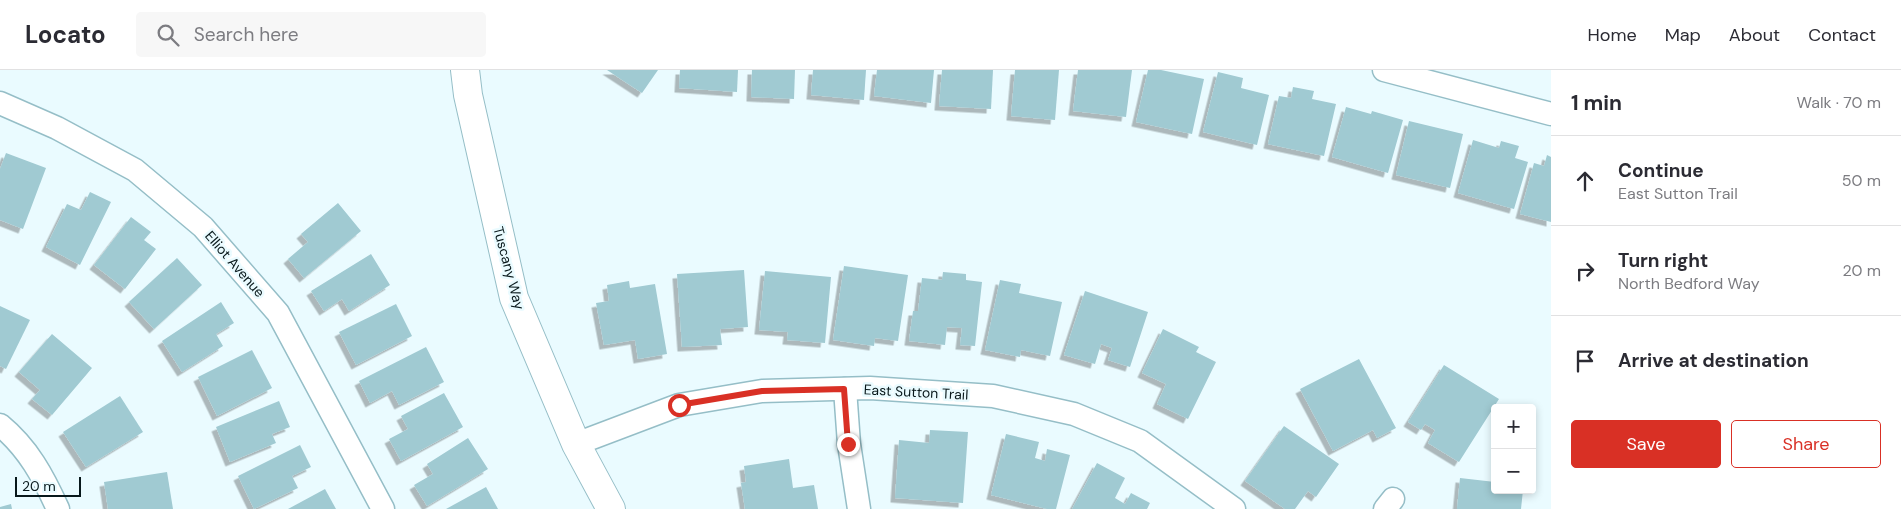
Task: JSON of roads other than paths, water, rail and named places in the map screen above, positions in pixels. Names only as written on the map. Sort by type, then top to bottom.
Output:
[{"type":"street","name":"Tuscany Way","points":[[465,70],[468,95],[514,298],[576,444],[611,509]]},
{"type":"street","points":[[1384,70],[1551,114]]},
{"type":"street","name":"Elliot Avenue","points":[[0,103],[57,128],[135,170],[203,228],[278,313],[383,509]]},
{"type":"street","name":"East Sutton Trail","points":[[576,444],[679,405],[762,391],[870,388],[993,396],[1074,414],[1140,441],[1234,509]]},
{"type":"street","points":[[844,389],[848,444],[859,509]]},
{"type":"street","points":[[0,425],[16,438],[41,474],[58,509]]}]
